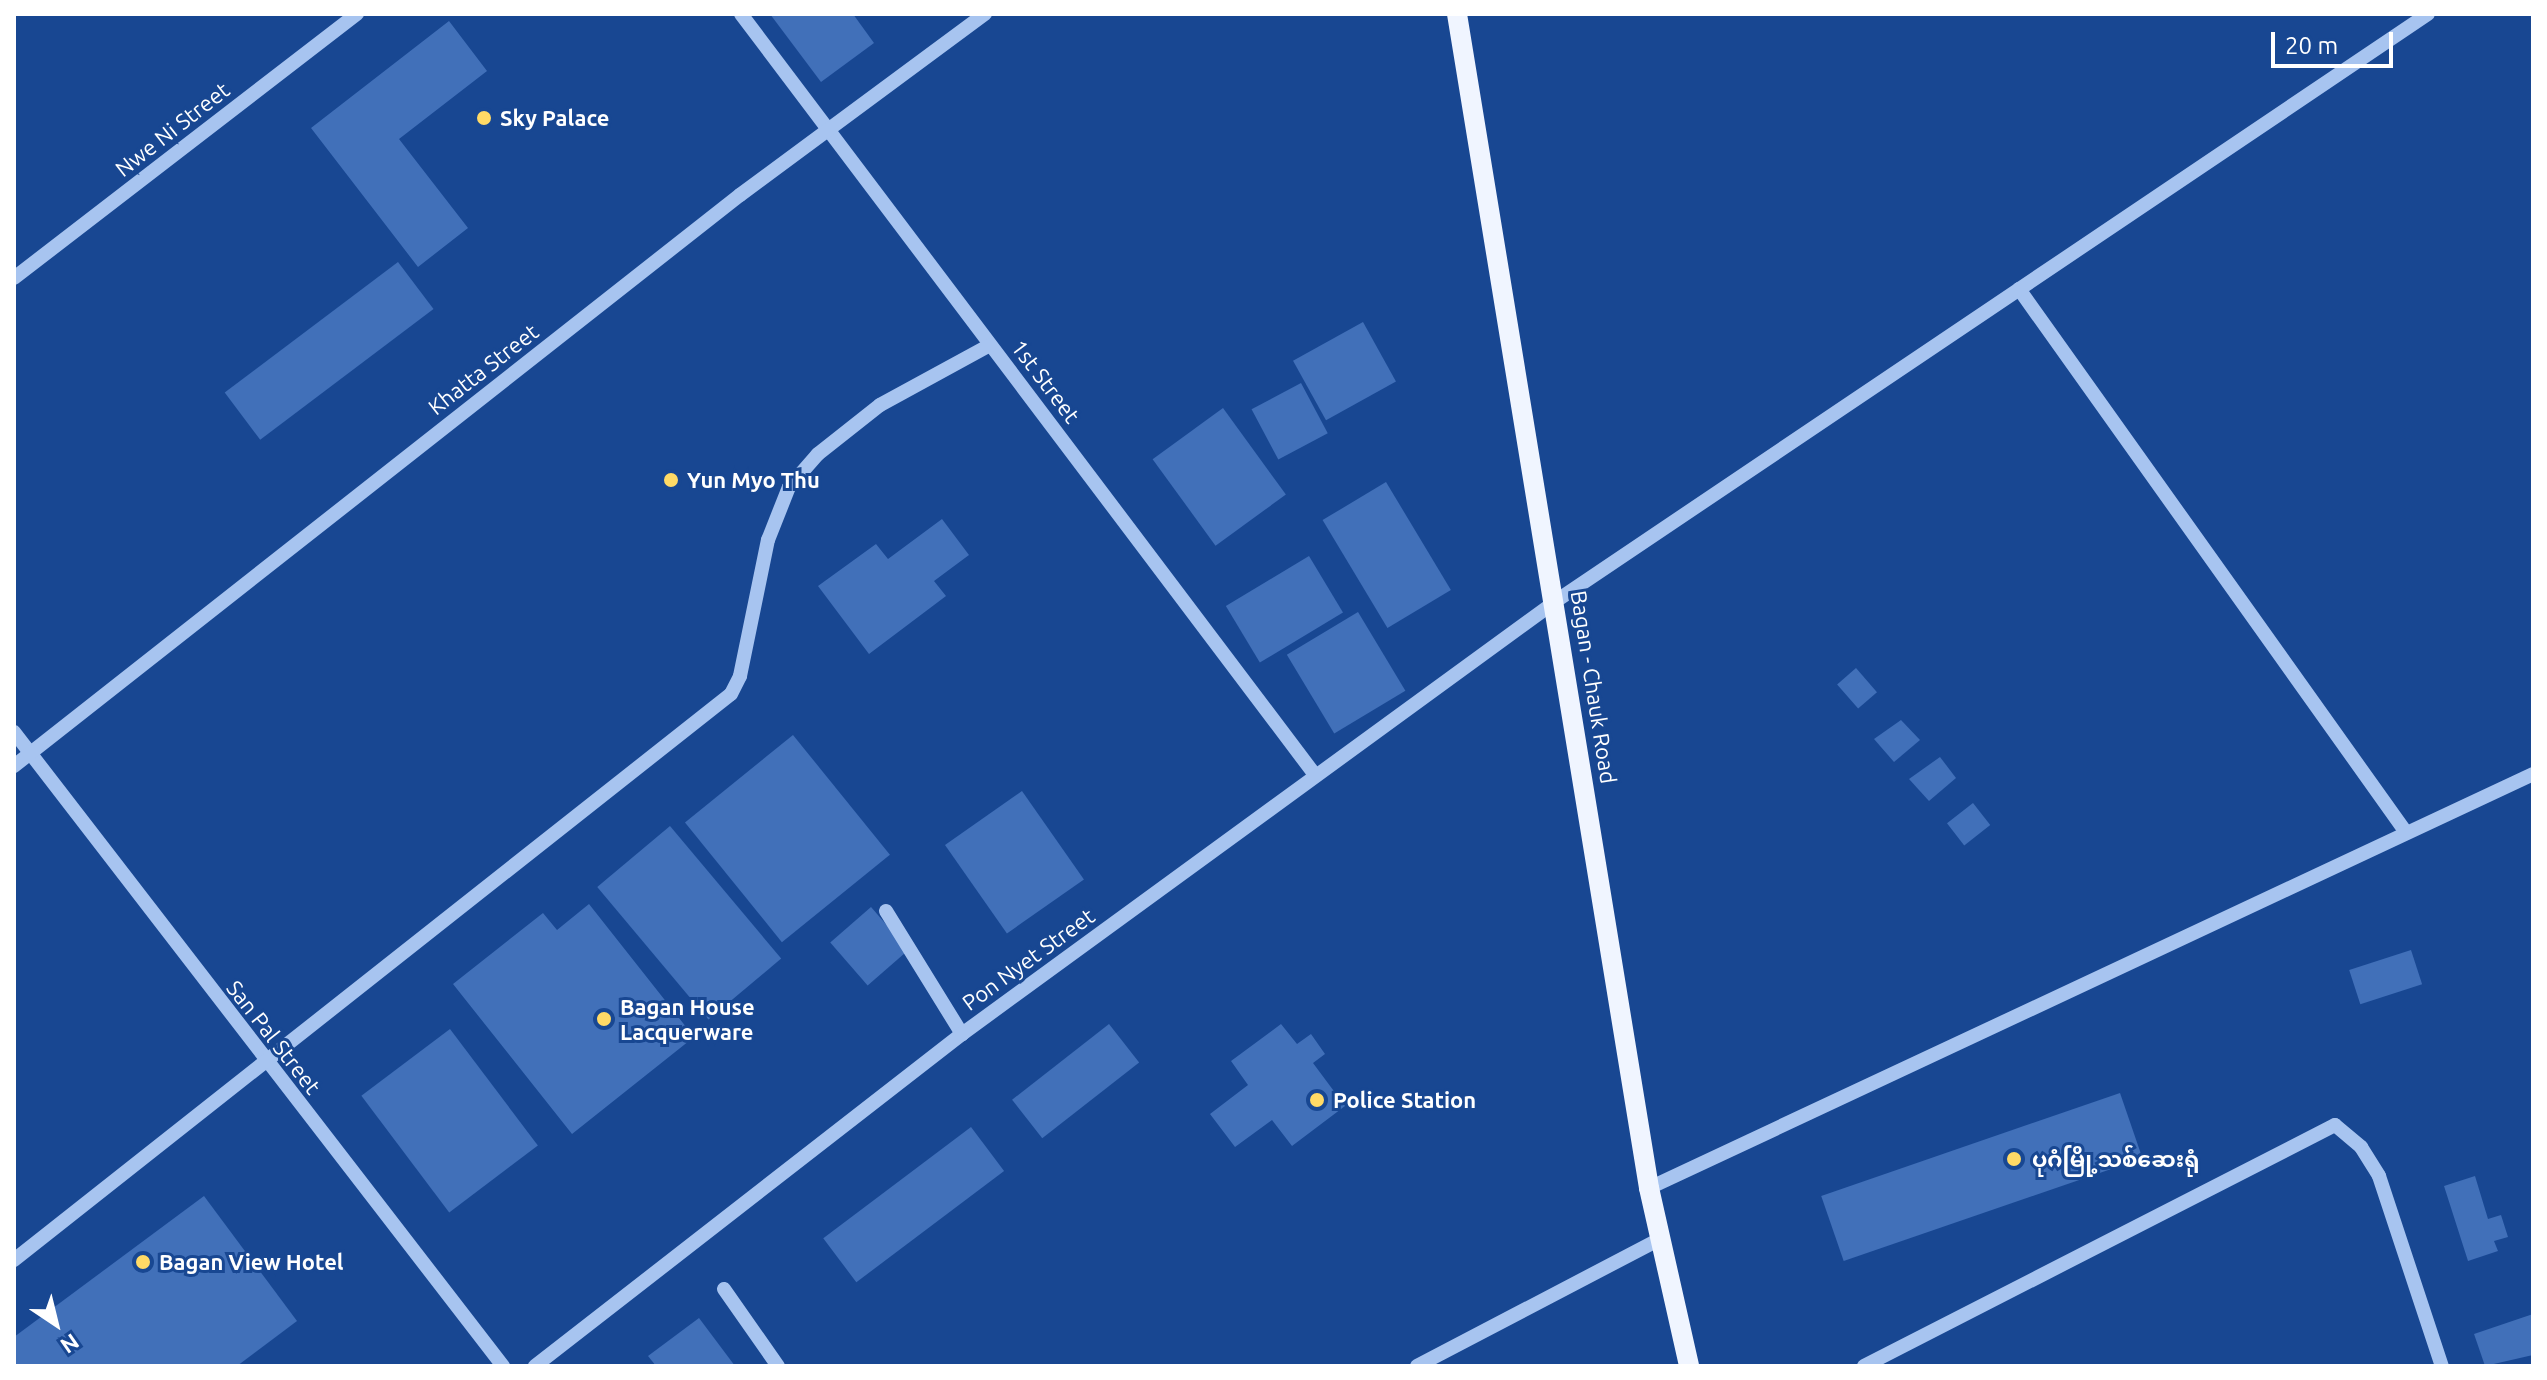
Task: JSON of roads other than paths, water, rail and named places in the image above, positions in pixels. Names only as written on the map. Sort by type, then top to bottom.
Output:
[{"type":"main road","name":"Bagan - Chauk Road","points":[[1457,14],[1556,601],[1649,1188],[1658,1240],[1689,1366]]},
{"type":"street","name":"Nwe Ni Street","points":[[14,278],[357,14]]},
{"type":"street","name":"1st Street","points":[[741,14],[1315,775]]},
{"type":"street","name":"Khatta Street","points":[[14,766],[727,205],[985,14]]},
{"type":"street","name":"Pon Nyet Street","points":[[535,1366],[962,1034],[1556,601],[2428,14]]},
{"type":"street","points":[[2019,289],[2405,831]]},
{"type":"street","points":[[14,1260],[731,694],[740,676],[768,540],[789,487],[818,454],[880,405],[990,345]]},
{"type":"street","name":"San Pal Street","points":[[14,732],[266,1063],[503,1366]]},
{"type":"street","points":[[1649,1188],[2405,831],[2533,774]]},
{"type":"street","points":[[886,911],[962,1034]]},
{"type":"street","points":[[1864,1366],[2335,1125],[2361,1147],[2379,1176],[2442,1366]]},
{"type":"street","points":[[1417,1366],[1658,1240]]},
{"type":"street","points":[[724,1289],[778,1366]]},
{"type":"place","name":"Sky Palace","points":[[484,118]]},
{"type":"place","name":"Yun Myo Thu","points":[[671,480]]},
{"type":"place","name":"Bagan House Lacquerware","points":[[604,1019]]},
{"type":"place","name":"Police Station","points":[[1317,1100]]},
{"type":"place","name":"ပုဂံမြို့သစ်ဆေးရုံ","points":[[2014,1159]]},
{"type":"place","name":"Bagan View Hotel","points":[[143,1262]]}]
